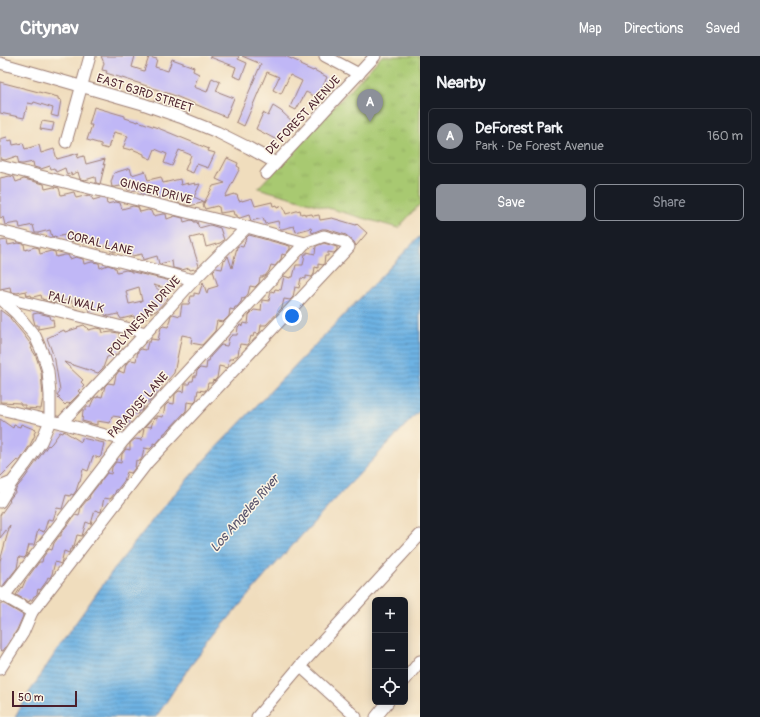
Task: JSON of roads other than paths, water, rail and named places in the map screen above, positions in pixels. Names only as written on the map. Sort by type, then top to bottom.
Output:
[{"type":"street","points":[[66,142],[90,56]]},
{"type":"street","points":[[325,56],[359,74]]},
{"type":"street","name":"DE FOREST AVENUE","points":[[266,174],[375,56]]},
{"type":"street","name":"EAST 63RD STREET","points":[[0,63],[180,116],[236,141],[276,162]]},
{"type":"street","name":"GINGER DRIVE","points":[[0,166],[247,227],[305,243]]},
{"type":"street","name":"POLYNESIAN DRIVE","points":[[56,422],[146,333],[194,280],[247,227]]},
{"type":"street","name":"CORAL LANE","points":[[0,231],[194,280]]},
{"type":"street","points":[[2,663],[23,633],[32,612],[148,462],[349,247],[344,242],[324,236],[305,243]]},
{"type":"street","name":"PARADISE LANE","points":[[2,594],[124,440],[305,243]]},
{"type":"street","points":[[0,297],[17,314],[35,336],[43,354],[48,371],[50,395],[56,422],[12,482],[0,502]]},
{"type":"street","name":"PALI WALK","points":[[0,297],[146,333]]},
{"type":"street","points":[[0,408],[124,440]]},
{"type":"street","points":[[0,487],[12,482]]},
{"type":"street","points":[[257,717],[300,666],[420,535]]},
{"type":"street","points":[[2,594],[32,612]]},
{"type":"street","points":[[408,676],[420,661]]},
{"type":"street","points":[[300,666],[356,717]]},
{"type":"street","points":[[376,717],[386,705]]},
{"type":"water","name":"Los Angeles River","points":[[420,236],[420,410],[303,534],[246,598],[192,664],[156,717],[15,717],[23,702],[67,635],[111,573],[158,513],[207,457]]},
{"type":"place","name":"DeForest Park","points":[[370,122]]}]
